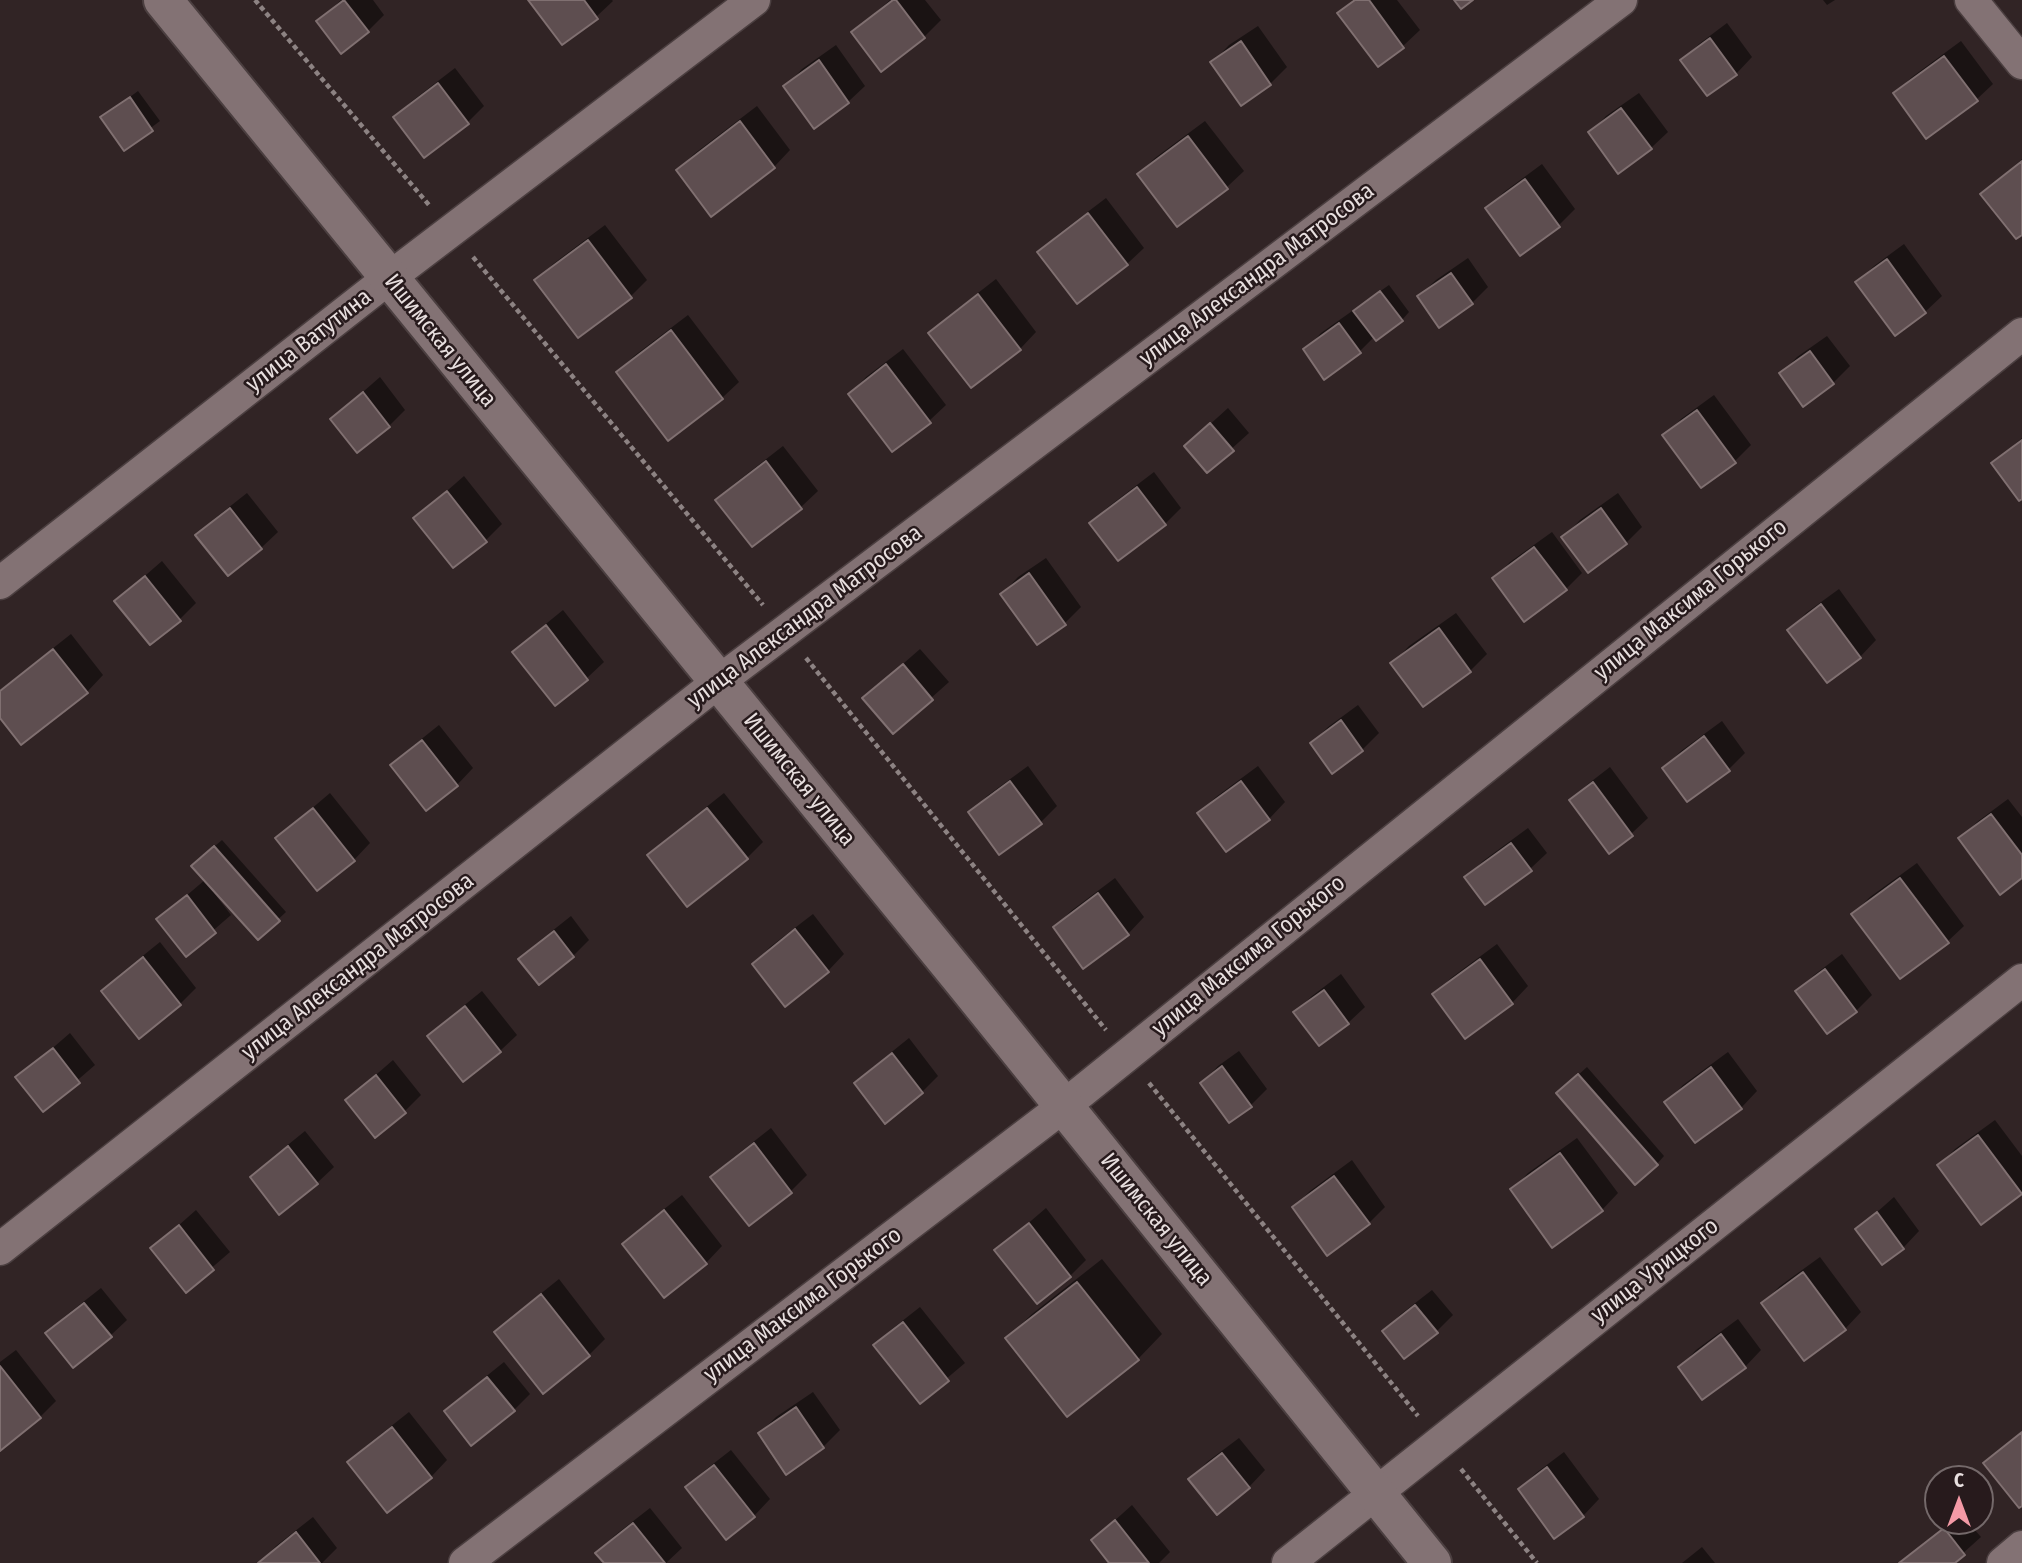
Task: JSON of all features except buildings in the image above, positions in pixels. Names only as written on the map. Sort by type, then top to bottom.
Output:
[{"type":"main road","name":"Ишимская улица","points":[[163,0],[1064,1106],[1432,1563]]},
{"type":"street","name":"улица Ватутина","points":[[0,583],[451,230],[754,0]]},
{"type":"street","name":"улица Александра Матросова","points":[[0,1249],[718,682],[1621,0]]},
{"type":"street","points":[[1971,0],[2022,63]]},
{"type":"street","name":"улица Максима Горького","points":[[465,1563],[1064,1106],[2022,334]]},
{"type":"street","name":"улица Урицкого","points":[[1289,1563],[2022,980]]},
{"type":"street","points":[[2003,1563],[2022,1547]]},
{"type":"path","points":[[255,0],[451,230],[785,632],[1537,1563]]}]
